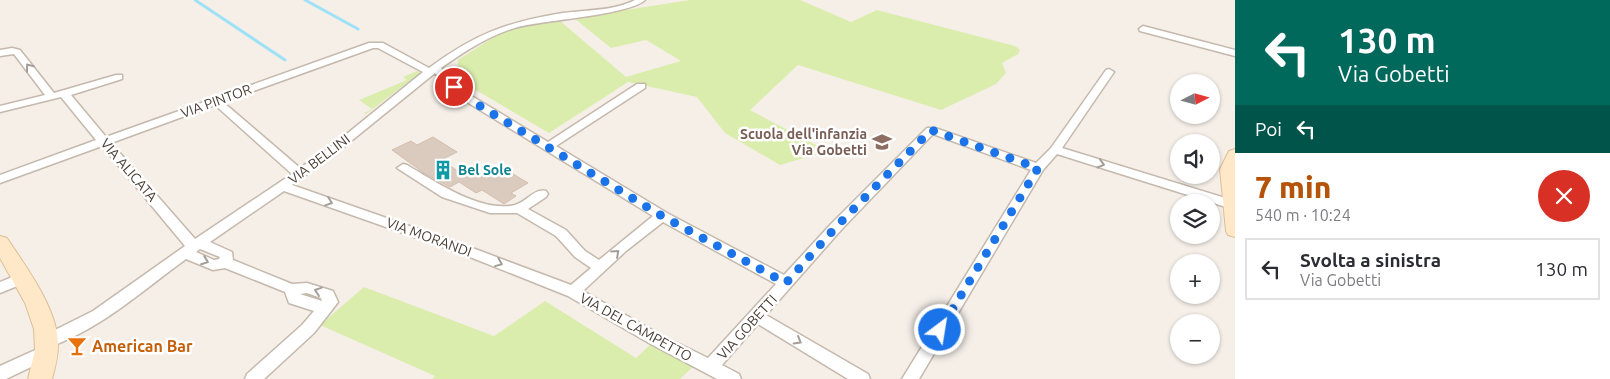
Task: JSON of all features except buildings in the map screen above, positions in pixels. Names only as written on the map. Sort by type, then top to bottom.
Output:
[{"type":"main road","points":[[1235,154],[1228,169],[1235,231]]},
{"type":"main road","points":[[0,244],[22,278],[45,326],[47,346],[40,379]]},
{"type":"street","points":[[641,0],[623,7],[527,23],[494,32],[477,40],[433,71],[461,94],[547,147],[662,216],[786,283]]},
{"type":"street","points":[[1143,29],[1235,53]]},
{"type":"street","name":"VIA PINTOR","points":[[0,179],[216,100],[372,46],[380,46],[433,71]]},
{"type":"street","points":[[0,53],[17,52],[51,96]]},
{"type":"street","name":"VIA BELLINI","points":[[0,374],[92,317],[283,186],[337,147],[433,71]]},
{"type":"street","points":[[910,379],[1038,168],[1055,150],[1109,72]]},
{"type":"street","points":[[0,109],[65,93],[120,76]]},
{"type":"street","points":[[547,147],[641,86]]},
{"type":"street","name":"VIA ALICATA","points":[[65,93],[67,99],[193,248]]},
{"type":"street","points":[[216,100],[299,174]]},
{"type":"street","name":"VIA GOBETTI","points":[[710,367],[836,227],[931,130],[1038,168]]},
{"type":"street","points":[[1055,150],[1231,204]]},
{"type":"street","points":[[403,168],[446,194],[490,209],[519,209],[561,232],[580,254],[600,267]]},
{"type":"street","name":"VIA MORANDI","points":[[283,186],[470,252],[573,292]]},
{"type":"street","points":[[519,209],[542,194]]},
{"type":"street","name":"VIA DEL CAMPETTO","points":[[662,216],[573,292],[734,379]]},
{"type":"street","points":[[193,248],[213,265],[226,263],[291,289],[294,299],[324,309],[308,329],[256,376]]},
{"type":"street","points":[[0,288],[22,278]]},
{"type":"street","points":[[756,316],[862,379]]},
{"type":"green space","points":[[690,0],[800,0],[851,22],[877,10],[1015,46],[1020,50],[1018,54],[1002,63],[1006,73],[996,84],[941,110],[798,65],[750,110],[827,151],[780,165],[725,133],[697,97],[628,82],[549,133],[457,79],[458,60],[503,31],[559,20],[626,77],[681,61],[646,40],[611,48],[574,18]]},
{"type":"green space","points":[[417,71],[420,73],[366,114],[364,113],[372,109],[359,100],[407,80],[403,77]]},
{"type":"green space","points":[[364,287],[494,336],[545,301],[636,358],[651,344],[693,367],[680,379],[432,379],[435,376],[320,325]]},
{"type":"waterway","points":[[195,0],[285,60]]},
{"type":"waterway","points":[[305,0],[358,29]]},
{"type":"place","name":"Scuola dell'infanzia Via Gobetti","points":[[882,142]]},
{"type":"place","name":"Bel Sole","points":[[443,170]]},
{"type":"place","name":"American Bar","points":[[77,346]]},
{"type":"route","points":[[454,87],[475,103],[662,216],[786,283],[836,227],[931,130],[1038,168],[940,330]]}]
